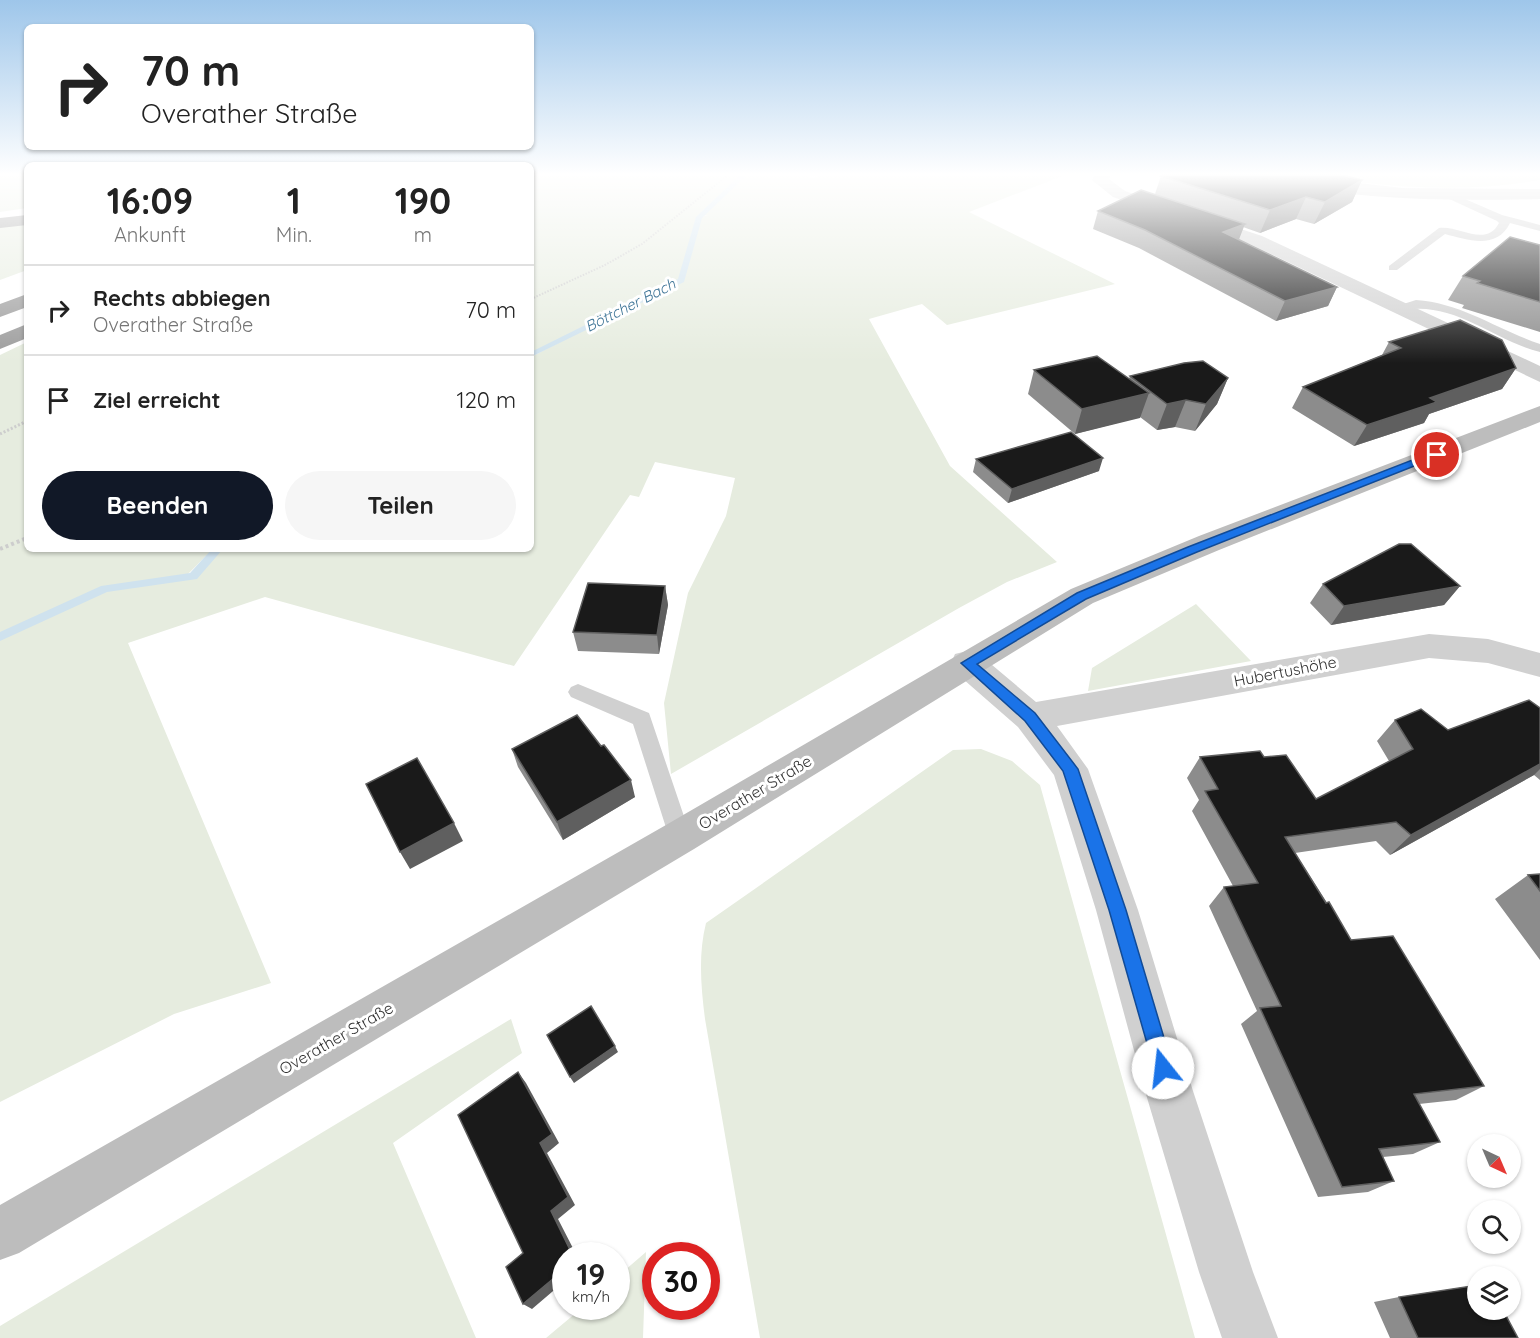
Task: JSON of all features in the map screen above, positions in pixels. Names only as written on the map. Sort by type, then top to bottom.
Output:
[{"type":"highway","points":[[0,291],[24,282]]},
{"type":"highway","points":[[0,311],[24,301]]},
{"type":"highway","points":[[0,343],[24,331]]},
{"type":"main road","name":"Overather Straße","points":[[0,1234],[680,837],[1082,596],[1132,574],[1540,413]]},
{"type":"street","points":[[1248,237],[1540,375]]},
{"type":"street","name":"Hubertushöhe","points":[[1030,717],[1429,646],[1488,651],[1540,665]]},
{"type":"street","points":[[967,663],[1030,717],[1070,769],[1117,910],[1169,1091],[1226,1272],[1250,1338]]},
{"type":"lane","points":[[1393,268],[1433,237]]},
{"type":"lane","points":[[1400,307],[1412,302],[1438,305],[1540,348]]},
{"type":"lane","points":[[578,692],[642,719],[680,837]]},
{"type":"path","points":[[534,298],[605,265],[650,237]]},
{"type":"path","points":[[0,434],[24,422]]},
{"type":"path","points":[[0,549],[24,539]]},
{"type":"shaded area","points":[[0,237],[24,237],[24,271],[0,280]]},
{"type":"shaded area","points":[[534,237],[691,237],[679,279],[534,352]]},
{"type":"shaded area","points":[[695,237],[1021,237],[1115,284],[947,325],[922,304],[869,319],[950,466],[1057,562],[1007,582],[959,608],[671,774],[664,703],[688,593],[726,516],[735,478],[655,462],[639,497],[630,495],[514,666],[265,597],[128,643],[271,983],[174,1014],[0,1102],[0,638],[104,591],[193,576],[217,552],[534,552],[534,355],[684,279]]},
{"type":"shaded area","points":[[24,343],[24,552],[210,552],[188,574],[102,587],[0,634],[0,355]]},
{"type":"shaded area","points":[[1196,604],[1251,661],[1088,691],[1092,668]]},
{"type":"shaded area","points":[[981,749],[1012,761],[1040,785],[1195,1338],[760,1338],[705,1019],[701,959],[706,923],[953,750]]},
{"type":"shaded area","points":[[511,1019],[522,1053],[393,1143],[476,1338],[0,1338],[0,1326]]},
{"type":"shaded area","points":[[642,1255],[643,1338],[546,1338],[567,1320],[630,1320],[630,1266]]},
{"type":"building","points":[[1160,237],[1234,237],[1337,287],[1285,301]]},
{"type":"building","points":[[1509,237],[1540,245],[1540,302],[1477,283],[1480,281],[1463,276]]},
{"type":"building","points":[[1460,320],[1502,340],[1516,368],[1430,398],[1437,402],[1367,425],[1303,387],[1401,348],[1389,342]]},
{"type":"building","points":[[1097,356],[1149,393],[1082,409],[1034,370]]},
{"type":"building","points":[[1203,361],[1228,378],[1206,404],[1186,400],[1167,404],[1130,376],[1184,363]]},
{"type":"building","points":[[1071,432],[1103,458],[1012,489],[976,459]]},
{"type":"building","points":[[1399,544],[1411,544],[1460,586],[1344,606],[1323,584]]},
{"type":"building","points":[[588,583],[665,586],[657,635],[573,632]]},
{"type":"building","points":[[1529,700],[1540,708],[1540,764],[1411,835],[1396,822],[1285,837],[1326,903],[1329,902],[1351,940],[1393,936],[1484,1086],[1414,1094],[1440,1142],[1379,1149],[1394,1181],[1342,1187],[1260,1008],[1281,1006],[1224,887],[1258,883],[1205,791],[1218,789],[1200,757],[1260,751],[1264,757],[1286,755],[1316,799],[1413,749],[1395,720],[1421,709],[1448,730]]},
{"type":"building","points":[[577,715],[631,780],[557,822],[512,749]]},
{"type":"building","points":[[417,758],[454,823],[400,852],[366,784]]},
{"type":"building","points":[[1540,874],[1540,891],[1528,875]]},
{"type":"building","points":[[591,1006],[615,1046],[570,1077],[547,1035]]},
{"type":"building","points":[[518,1072],[552,1134],[540,1143],[568,1197],[551,1211],[566,1242],[552,1242],[552,1280],[523,1304],[506,1267],[523,1253],[458,1115]]},
{"type":"building","points":[[1467,1287],[1467,1320],[1508,1320],[1518,1338],[1418,1338],[1399,1297]]},
{"type":"waterway","name":"Böttcher Bach","points":[[534,354],[681,280],[693,237]]},
{"type":"waterway","name":"Böttcher Bach","points":[[0,637],[105,589],[193,576],[215,552]]},
{"type":"route","points":[[1163,1068],[1117,910],[1070,769],[1030,717],[967,663],[1082,596],[1192,549],[1437,455]]}]
